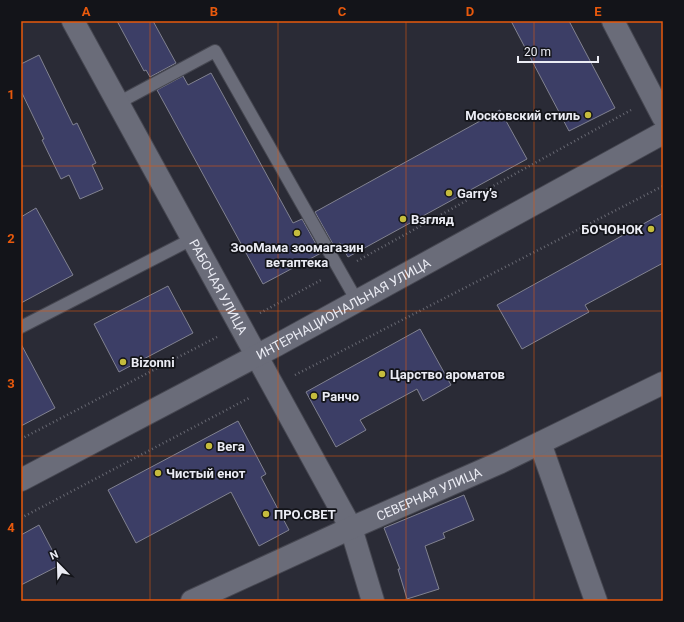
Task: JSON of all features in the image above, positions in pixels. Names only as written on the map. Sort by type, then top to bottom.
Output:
[{"type":"street","name":"РАБОЧАЯ УЛИЦА","points":[[73,21],[351,528],[374,601]]},
{"type":"street","points":[[613,21],[663,117]]},
{"type":"street","name":"ИНТЕРНАЦИОНАЛЬНАЯ УЛИЦА","points":[[21,480],[256,357],[663,133]]},
{"type":"street","name":"СЕВЕРНАЯ УЛИЦА","points":[[192,601],[351,528],[499,463],[663,382]]},
{"type":"street","points":[[540,443],[596,601]]},
{"type":"lane","points":[[118,103],[215,51],[357,301]]},
{"type":"lane","points":[[21,327],[192,239]]},
{"type":"path","points":[[21,518],[272,386],[663,186]]},
{"type":"building","points":[[117,21],[153,21],[176,63],[150,77],[146,70],[144,71]]},
{"type":"building","points":[[511,21],[569,21],[615,108],[569,131]]},
{"type":"building","points":[[39,55],[73,125],[77,123],[96,163],[92,165],[103,189],[80,199],[69,175],[61,179],[21,91],[21,64]]},
{"type":"building","points":[[211,73],[293,223],[302,219],[321,253],[263,284],[157,90],[183,76],[188,85]]},
{"type":"building","points":[[500,110],[527,159],[348,257],[340,243],[334,246],[315,212]]},
{"type":"building","points":[[36,208],[73,275],[21,303],[21,217]]},
{"type":"building","points":[[663,213],[663,263],[585,305],[589,312],[522,349],[497,305]]},
{"type":"building","points":[[168,286],[193,333],[119,372],[94,324]]},
{"type":"building","points":[[420,329],[451,385],[423,401],[417,389],[360,420],[366,430],[336,447],[306,392]]},
{"type":"building","points":[[21,344],[55,408],[21,426]]},
{"type":"building","points":[[238,421],[266,474],[261,477],[289,530],[259,546],[231,492],[136,543],[108,490]]},
{"type":"building","points":[[464,495],[474,520],[443,533],[445,538],[425,546],[439,589],[407,599],[398,569],[400,569],[384,528]]},
{"type":"building","points":[[39,525],[60,565],[21,585],[21,535]]},
{"type":"place","name":"Московский стиль","points":[[588,115]]},
{"type":"place","name":"Garry’s","points":[[449,193]]},
{"type":"place","name":"Взгляд","points":[[403,219]]},
{"type":"place","name":"БОЧОНОК","points":[[651,229]]},
{"type":"place","name":"ЗооМама зоомагазин ветаптека","points":[[297,233]]},
{"type":"place","name":"Bizonni","points":[[123,362]]},
{"type":"place","name":"Царство ароматов","points":[[382,374]]},
{"type":"place","name":"Ранчо","points":[[314,396]]},
{"type":"place","name":"Вега","points":[[209,446]]},
{"type":"place","name":"Чистый енот","points":[[158,473]]},
{"type":"place","name":"ПРО.СВЕТ","points":[[266,514]]}]
